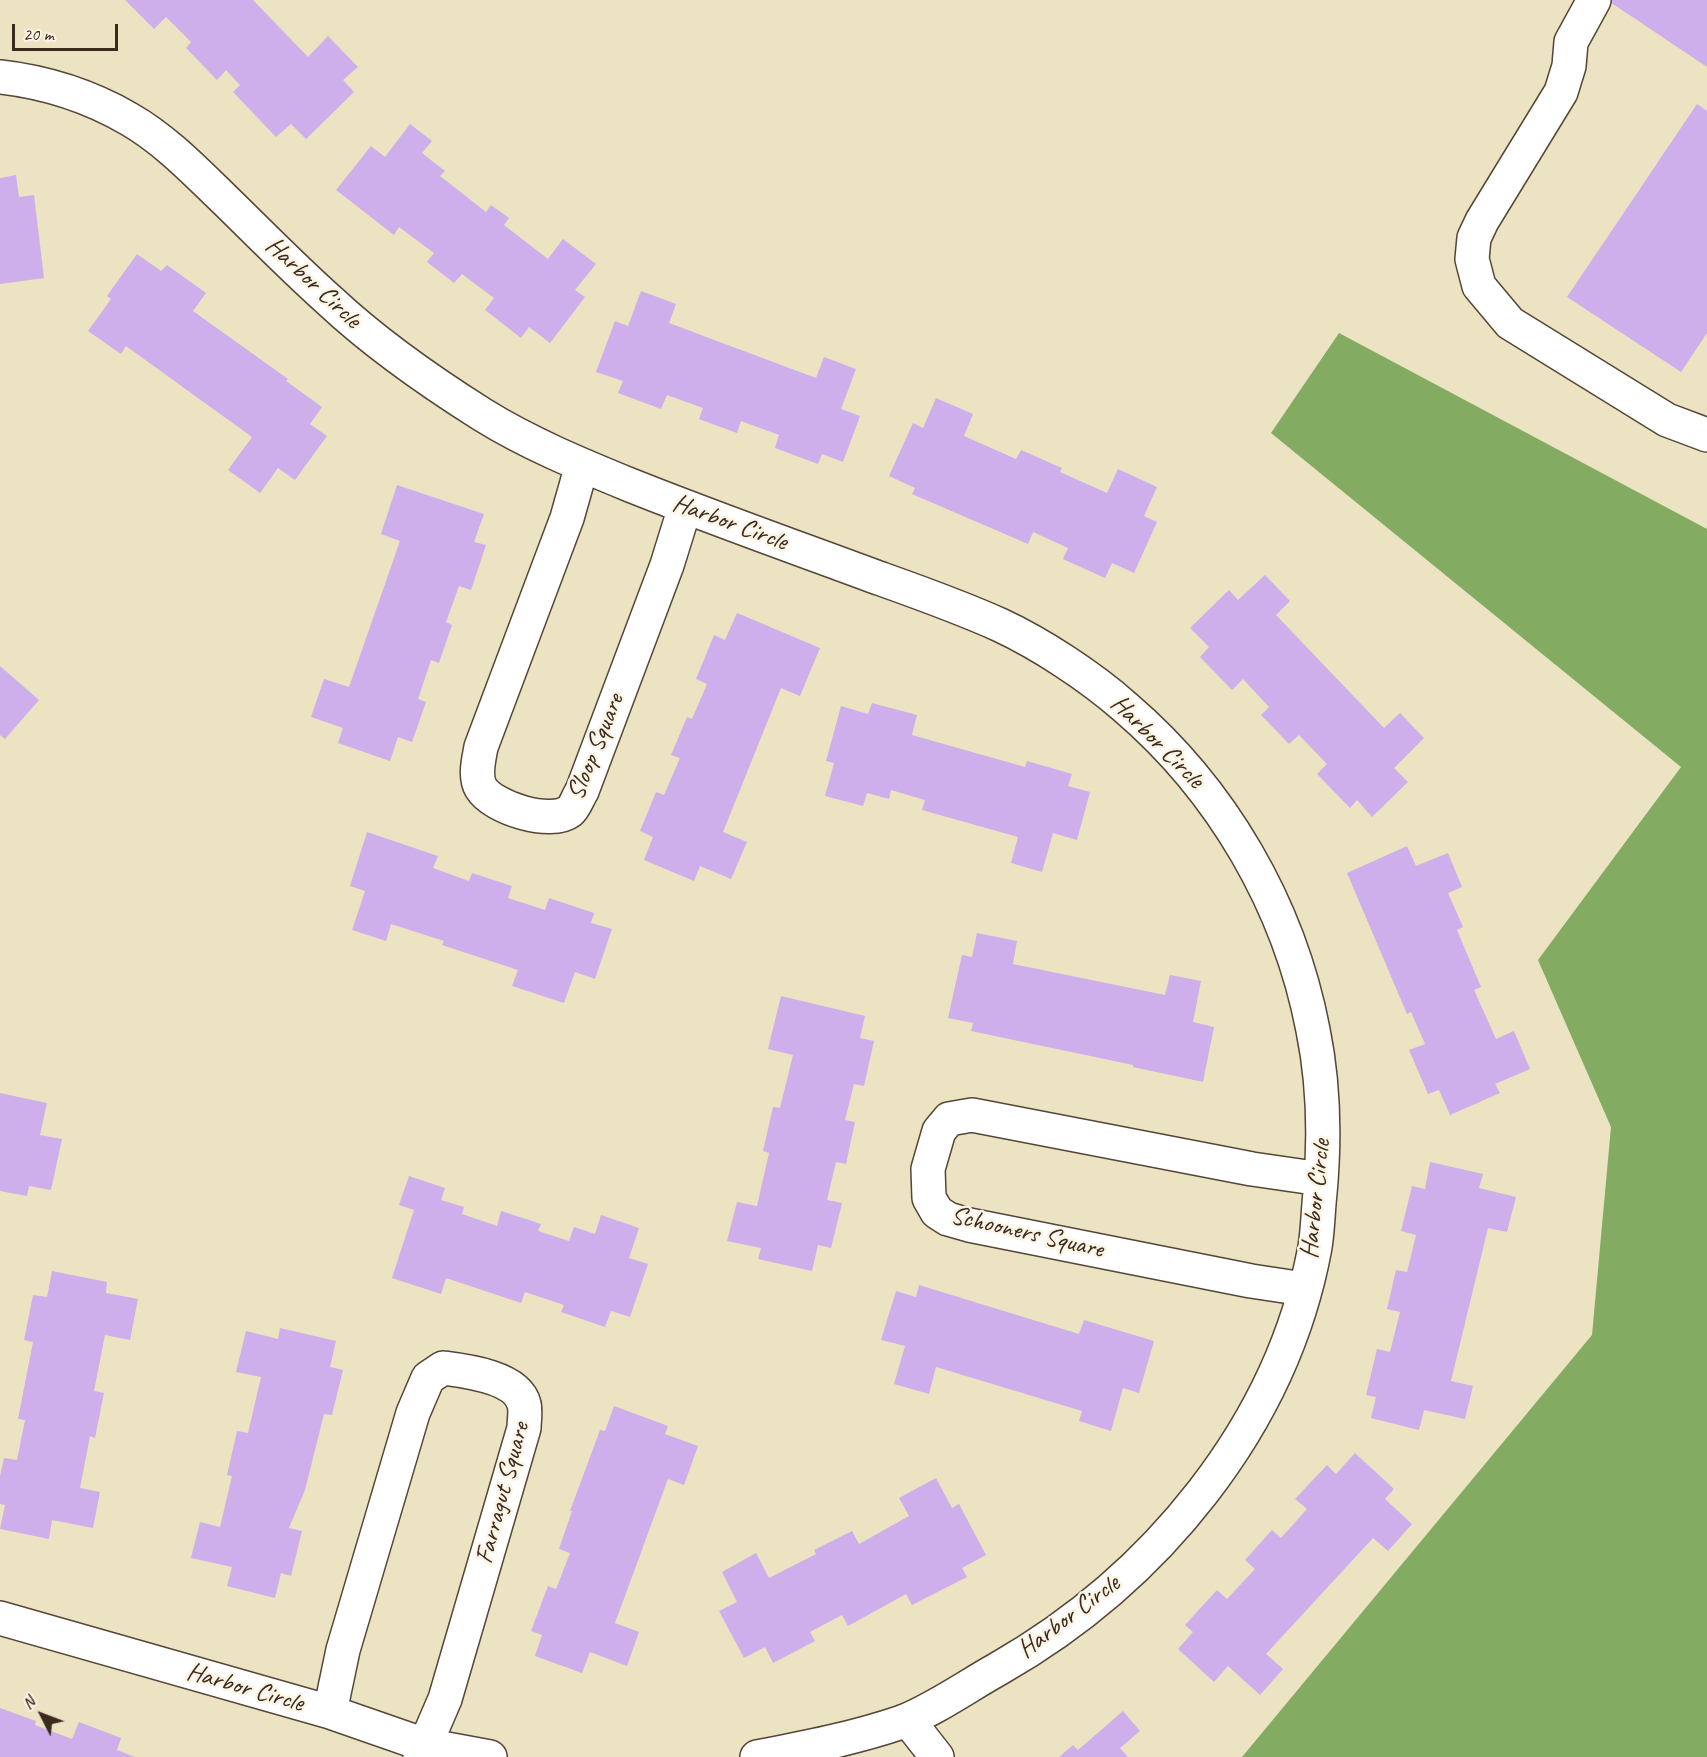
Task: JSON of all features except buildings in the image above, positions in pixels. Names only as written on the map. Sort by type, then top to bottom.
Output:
[{"type":"street","points":[[1594,0],[1571,42],[1569,66],[1561,92],[1482,221],[1474,238],[1472,259],[1479,286],[1510,323],[1667,420],[1707,435]]},
{"type":"street","name":"Harbor Circle","points":[[0,77],[56,87],[86,98],[132,120],[174,150],[333,305],[407,366],[492,421],[582,465],[685,507],[945,602],[1006,628],[1087,677],[1127,708],[1167,746],[1208,794],[1240,840],[1270,894],[1292,946],[1308,1000],[1320,1062],[1324,1128],[1315,1245],[1286,1348],[1255,1414],[1214,1479],[1166,1537],[1102,1598],[1036,1647],[908,1720],[810,1752],[757,1757]]},
{"type":"street","name":"Sloop Square","points":[[582,465],[567,518],[481,747],[477,770],[481,788],[494,799],[514,810],[550,818],[570,811],[582,791],[667,565],[685,507]]},
{"type":"street","name":"Schooners Square","points":[[1304,1288],[1251,1281],[969,1226],[948,1219],[937,1212],[928,1198],[928,1169],[939,1131],[949,1119],[972,1115],[1252,1169],[1321,1179]]},
{"type":"street","name":"Farragut Square","points":[[330,1712],[343,1650],[413,1413],[428,1378],[443,1368],[483,1374],[517,1390],[525,1405],[524,1428],[445,1699],[422,1751]]},
{"type":"street","name":"Harbor Circle","points":[[0,1618],[330,1712],[422,1751],[490,1757]]},
{"type":"street","points":[[908,1720],[937,1757]]},
{"type":"green space","points":[[1339,333],[1707,529],[1707,1757],[1242,1757],[1592,1335],[1611,1127],[1538,960],[1681,767],[1271,433]]}]
